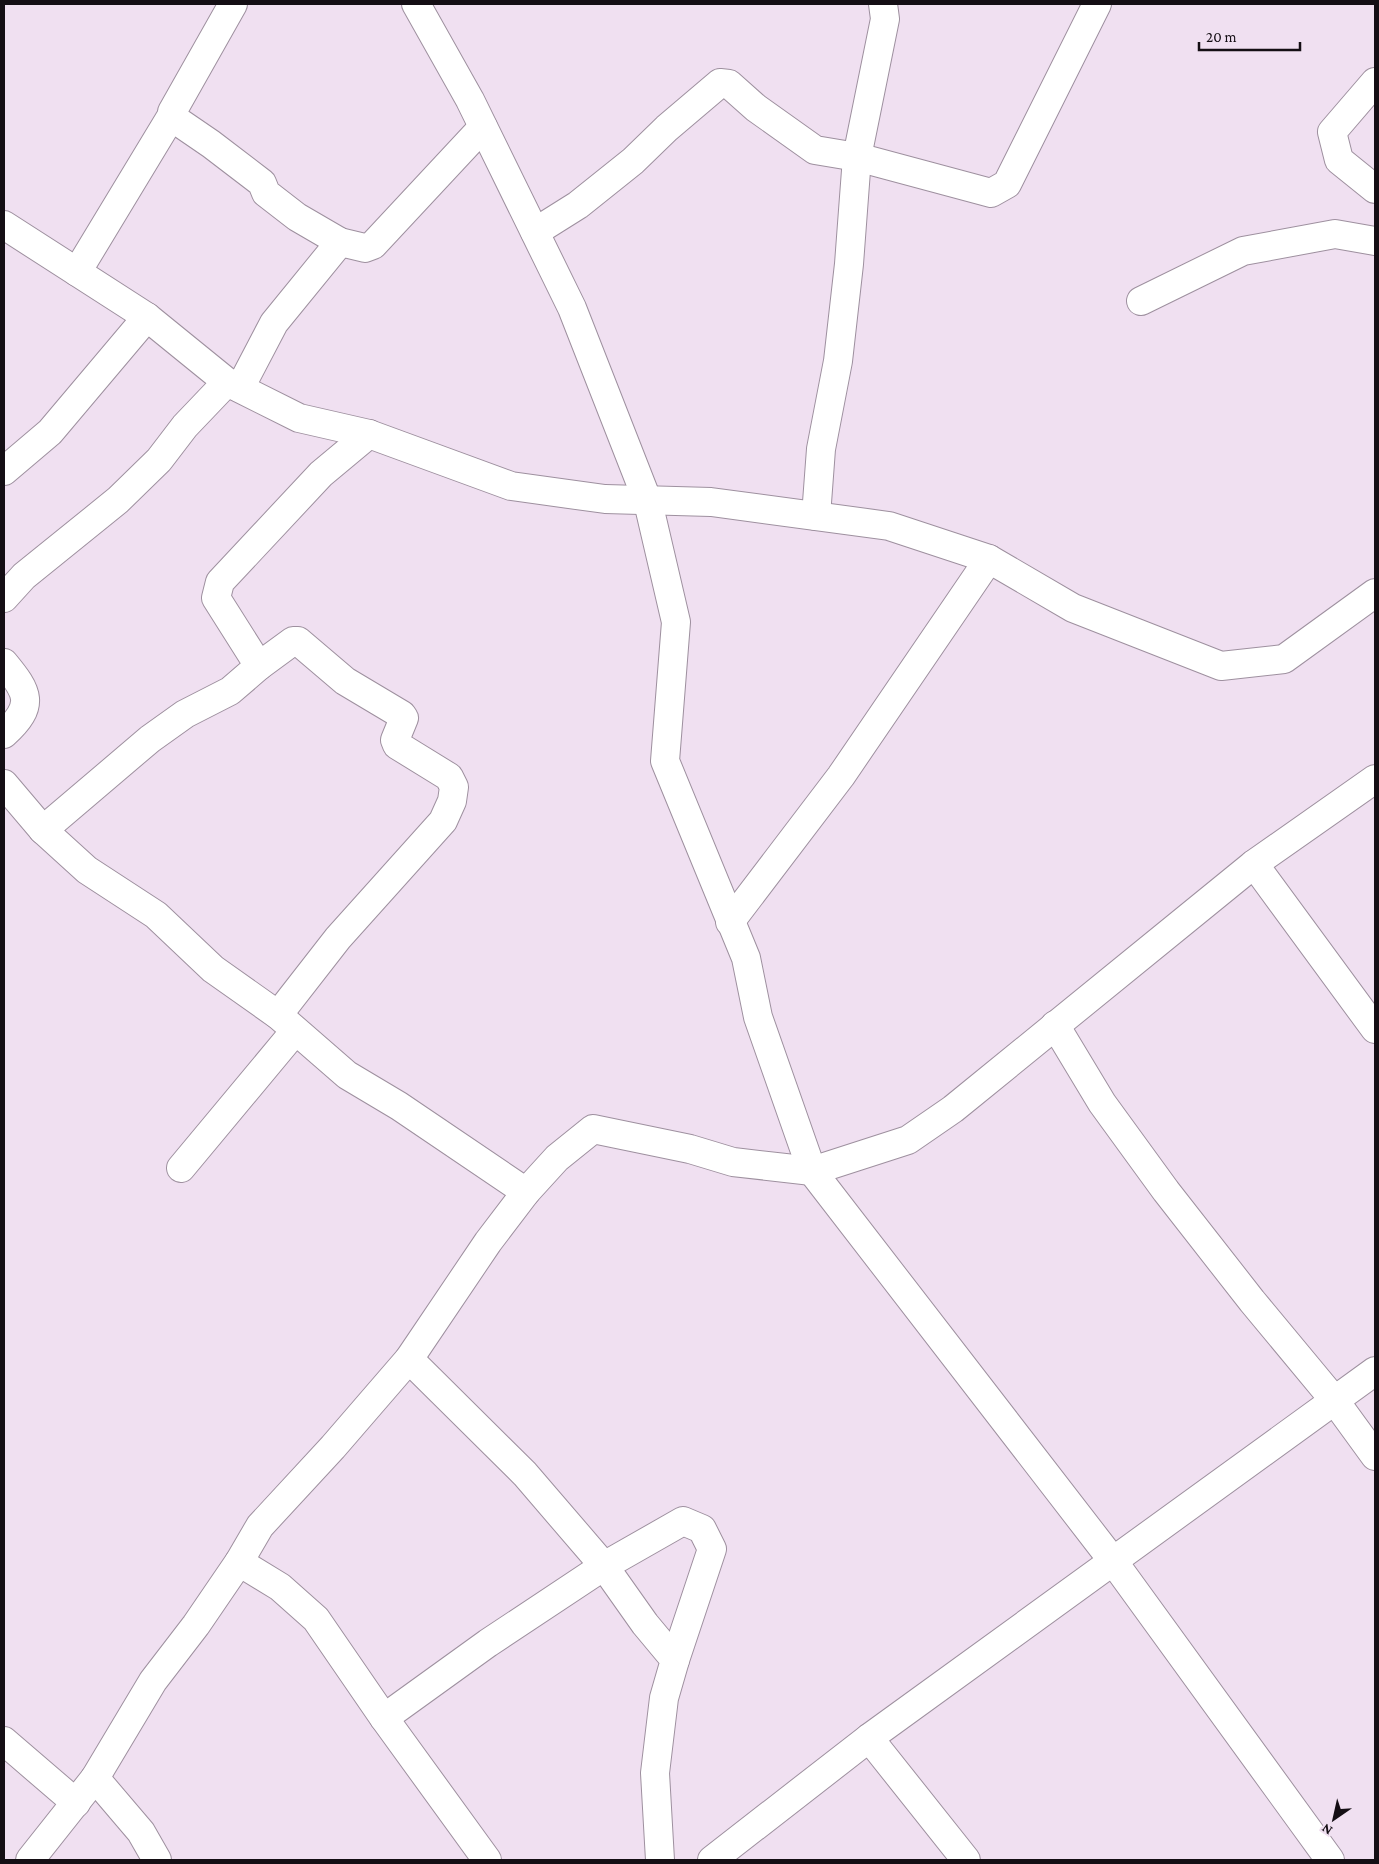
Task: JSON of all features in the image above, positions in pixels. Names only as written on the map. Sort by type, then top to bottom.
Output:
[{"type":"street","points":[[77,272],[172,115],[233,4]]},
{"type":"street","points":[[416,4],[470,100],[572,308],[648,502],[676,622],[665,761],[746,958],[758,1018],[812,1171],[1113,1561],[1330,1860]]},
{"type":"street","points":[[816,516],[821,449],[838,361],[849,264],[857,157],[885,19],[883,4]]},
{"type":"street","points":[[535,232],[578,205],[633,161],[667,128],[720,82],[729,84],[756,108],[815,150],[857,157],[991,193],[1007,184],[1097,4]]},
{"type":"street","points":[[1375,82],[1332,132],[1339,160],[1375,189]]},
{"type":"street","points":[[172,115],[262,183],[266,193],[297,217],[340,242],[365,248],[373,245],[483,127]]},
{"type":"street","points":[[4,225],[147,316],[234,385],[299,418],[369,434],[511,486],[605,500],[711,502],[889,526],[989,559],[1073,608],[1221,666],[1284,659],[1375,593]]},
{"type":"street","points":[[1141,301],[1243,251],[1335,234],[1375,241]]},
{"type":"street","points":[[4,598],[24,576],[118,500],[159,460],[185,426],[234,385],[274,323],[340,242]]},
{"type":"street","points":[[4,471],[50,432],[147,316]]},
{"type":"street","points":[[259,666],[216,598],[220,582],[321,474],[369,434]]},
{"type":"street","points":[[730,922],[841,776],[989,559]]},
{"type":"street","points":[[43,830],[150,739],[185,714],[230,691],[259,666],[293,641],[298,641],[345,681],[402,715],[404,718],[395,740],[397,745],[449,777],[454,787],[452,801],[443,821],[338,938],[286,1023],[180,1168]]},
{"type":"street","points":[[4,663],[21,684],[26,698],[23,712],[4,734]]},
{"type":"street","points":[[30,1860],[95,1778],[153,1681],[196,1625],[239,1562],[260,1526],[333,1447],[409,1359],[488,1242],[526,1192],[557,1158],[593,1129],[690,1148],[733,1162],[812,1171],[908,1140],[953,1109],[1254,864],[1375,779]]},
{"type":"street","points":[[4,784],[43,830],[87,870],[156,915],[213,969],[286,1023],[347,1075],[399,1106],[526,1192]]},
{"type":"street","points":[[1254,864],[1375,1029]]},
{"type":"street","points":[[1055,1025],[1102,1103],[1166,1191],[1252,1301],[1335,1401],[1375,1456]]},
{"type":"street","points":[[409,1359],[526,1474],[604,1566],[645,1624],[675,1660]]},
{"type":"street","points":[[712,1860],[869,1738],[1375,1371]]},
{"type":"street","points":[[384,1718],[488,1643],[604,1566],[684,1521],[702,1529],[712,1549],[664,1698],[655,1773],[660,1860]]},
{"type":"street","points":[[239,1562],[280,1587],[316,1619],[384,1718],[487,1860]]},
{"type":"street","points":[[869,1738],[966,1860]]},
{"type":"street","points":[[4,1741],[76,1803]]},
{"type":"street","points":[[95,1778],[141,1832],[157,1860]]}]
